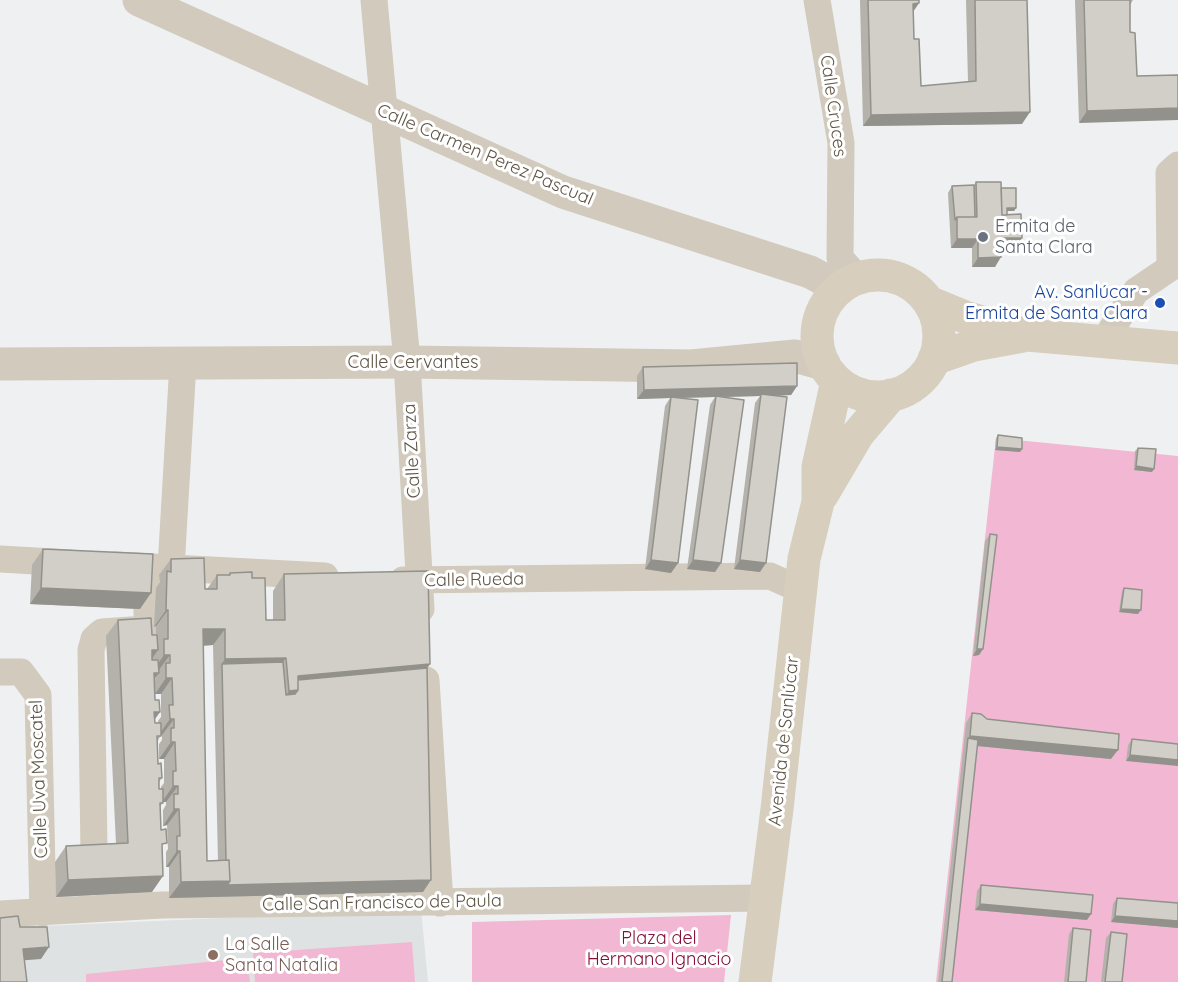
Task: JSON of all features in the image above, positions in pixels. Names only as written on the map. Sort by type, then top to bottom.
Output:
[{"type":"main road","points":[[879,274],[900,278],[918,289],[931,303],[938,321],[939,340],[934,359],[919,381],[891,395],[872,397],[853,392],[831,373],[818,344],[818,323],[826,304],[849,283],[879,274]]},
{"type":"main road","points":[[931,303],[965,317],[1027,335],[1178,348]]},
{"type":"main road","points":[[934,359],[974,345],[1027,335]]},
{"type":"main road","points":[[818,502],[818,467],[831,373]]},
{"type":"main road","points":[[818,502],[858,434],[891,395]]},
{"type":"main road","name":"Avenida de Sanlúcar","points":[[755,982],[777,809],[804,560],[818,502]]},
{"type":"street","name":"Calle Carmen Perez Pascual","points":[[139,0],[172,7],[386,112],[563,192],[810,273],[849,283]]},
{"type":"street","name":"Calle Zarza","points":[[374,0],[407,362],[440,903]]},
{"type":"street","name":"Calle Cruces","points":[[816,0],[841,142],[840,258],[849,283]]},
{"type":"street","points":[[1104,341],[1136,291],[1174,275],[1169,173],[1178,165]]},
{"type":"street","name":"Calle Cervantes","points":[[0,364],[407,362],[691,366],[795,356],[831,373]]},
{"type":"street","points":[[150,675],[147,629],[159,568],[183,363]]},
{"type":"street","points":[[0,559],[348,578]]},
{"type":"street","name":"Calle Rueda","points":[[384,579],[419,581],[770,576],[801,590]]},
{"type":"street","points":[[94,851],[91,650],[94,639],[102,632],[147,629]]},
{"type":"street","name":"Calle Uva Moscatel","points":[[0,672],[21,672],[38,695],[44,913]]},
{"type":"street","name":"Calle San Francisco de Paula","points":[[0,914],[44,913],[162,894],[440,903],[765,898]]},
{"type":"shaded area","name":"La Salle Santa Natalia","points":[[421,909],[428,982],[0,982],[0,928]]},
{"type":"green space","points":[[996,438],[1178,456],[1178,982],[936,982]]},
{"type":"green space","name":"Plaza del Hermano Ignacio","points":[[731,915],[724,982],[472,982],[472,922]]},
{"type":"green space","points":[[412,942],[415,982],[255,982],[253,953]]},
{"type":"green space","points":[[247,958],[250,982],[86,982],[86,974]]},
{"type":"building","points":[[868,0],[919,0],[919,3],[913,4],[914,39],[919,39],[921,86],[976,81],[975,0],[1027,0],[1030,112],[871,115]]},
{"type":"building","points":[[1084,0],[1130,0],[1130,32],[1135,33],[1137,76],[1178,75],[1178,108],[1087,111]]},
{"type":"building","name":"Ermita de Santa Clara","points":[[976,182],[1001,182],[1002,215],[1021,214],[1022,238],[1001,238],[1001,257],[978,258],[978,239],[957,239],[957,217],[977,217]]},
{"type":"building","points":[[974,185],[975,217],[957,217],[955,220],[952,186]]},
{"type":"building","points":[[1001,188],[1016,188],[1016,208],[1007,208],[1007,215],[1002,215]]},
{"type":"building","points":[[797,363],[797,386],[644,390],[643,367]]},
{"type":"building","points":[[761,394],[787,397],[766,563],[740,560]]},
{"type":"building","points":[[716,396],[744,400],[721,563],[693,560]]},
{"type":"building","points":[[671,397],[698,400],[678,563],[651,560]]},
{"type":"building","points":[[998,435],[1022,438],[1022,449],[997,447]]},
{"type":"building","points":[[1138,448],[1156,449],[1154,469],[1136,466]]},
{"type":"building","points":[[990,534],[997,535],[983,649],[977,649]]},
{"type":"building","points":[[43,549],[153,554],[151,593],[41,588]]},
{"type":"building","points":[[204,558],[205,589],[217,589],[217,575],[252,572],[252,578],[265,578],[266,620],[285,620],[284,574],[428,571],[430,664],[298,676],[298,690],[289,691],[286,658],[225,659],[225,629],[203,629],[207,861],[229,860],[230,881],[181,882],[180,851],[177,851],[177,836],[180,836],[179,809],[174,809],[174,794],[178,794],[178,786],[173,786],[173,771],[176,771],[175,742],[171,742],[171,728],[174,728],[174,719],[170,719],[169,705],[173,705],[172,678],[166,678],[166,663],[170,663],[170,655],[164,655],[164,639],[168,639],[167,571],[171,572],[171,559]]},
{"type":"building","points":[[1124,588],[1142,590],[1141,610],[1121,609]]},
{"type":"building","points":[[151,618],[152,635],[157,635],[158,650],[152,650],[152,660],[158,660],[159,673],[154,673],[155,700],[159,700],[160,712],[154,712],[155,723],[161,723],[161,736],[157,736],[158,764],[161,763],[162,778],[159,778],[159,789],[163,789],[163,803],[160,803],[161,830],[166,829],[167,843],[162,844],[163,876],[68,880],[66,846],[128,843],[118,620]]},
{"type":"building","points":[[283,662],[286,695],[295,694],[298,690],[298,680],[427,668],[431,880],[227,885],[230,881],[229,860],[226,860],[222,664]]},
{"type":"building","points":[[972,713],[981,714],[987,719],[1119,734],[1118,750],[970,736]]},
{"type":"building","points":[[968,738],[978,740],[952,982],[942,982]]},
{"type":"building","points":[[1132,739],[1178,744],[1178,760],[1130,755]]},
{"type":"building","points":[[981,885],[1093,895],[1091,914],[980,904]]},
{"type":"building","points":[[1117,898],[1178,903],[1178,921],[1115,916]]},
{"type":"building","points":[[18,916],[20,927],[47,927],[49,947],[23,949],[27,982],[0,982],[0,918]]},
{"type":"building","points":[[1073,928],[1091,930],[1086,982],[1068,982]]},
{"type":"building","points":[[1111,932],[1127,934],[1122,982],[1105,982]]},
{"type":"place","name":"Ermita de Santa Clara","points":[[983,237]]},
{"type":"place","name":"Av. Sanlúcar - Ermita de Santa Clara","points":[[1160,303]]},
{"type":"place","name":"La Salle Santa Natalia","points":[[213,955]]}]
